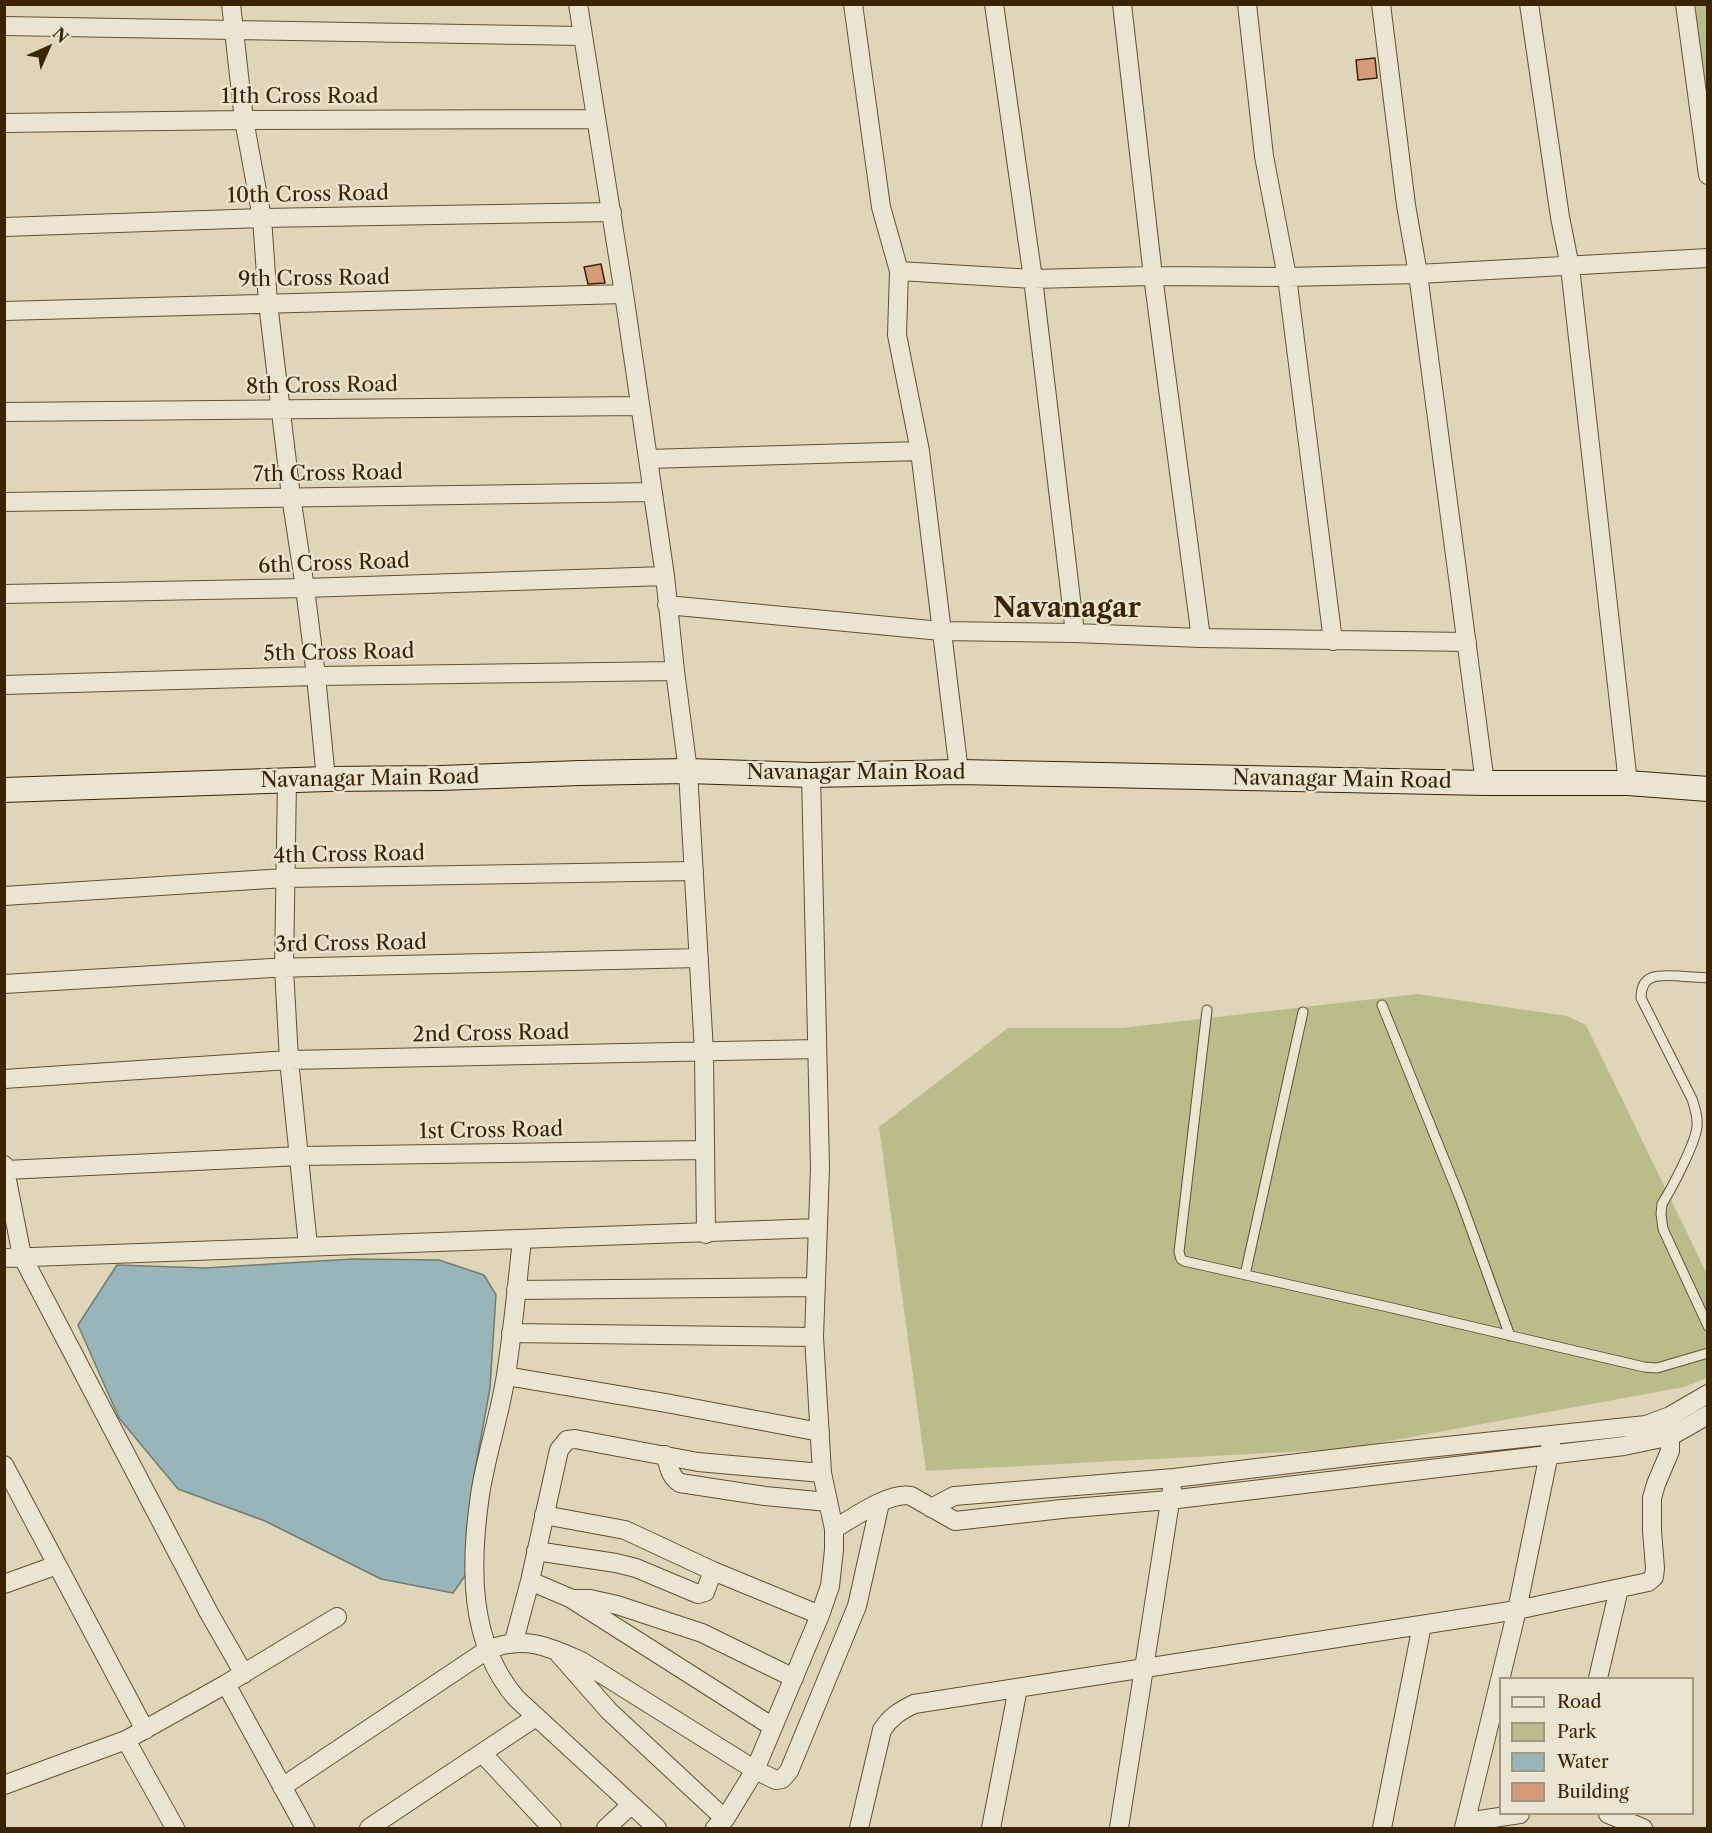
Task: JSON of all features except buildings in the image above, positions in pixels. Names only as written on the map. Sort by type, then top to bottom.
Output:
[{"type":"main road","name":"Navanagar Main Road","points":[[4,790],[326,778],[440,778],[688,771],[811,775],[959,772],[1485,783],[1628,783],[1707,789]]},
{"type":"street","points":[[231,4],[244,120],[262,218],[268,303],[291,496],[316,676],[326,778]]},
{"type":"street","points":[[578,4],[612,212],[665,576],[688,771],[704,1052],[706,1234]]},
{"type":"street","points":[[853,4],[881,207],[899,271],[897,335],[920,451],[940,631],[959,772]]},
{"type":"street","points":[[994,4],[1032,279],[1075,633]]},
{"type":"street","points":[[1122,4],[1153,276],[1201,638]]},
{"type":"street","points":[[1247,4],[1264,156],[1287,277],[1333,641]]},
{"type":"street","points":[[1381,4],[1485,783]]},
{"type":"street","points":[[1529,4],[1560,217],[1570,267],[1628,783]]},
{"type":"street","points":[[1685,4],[1707,175]]},
{"type":"street","points":[[4,26],[582,36]]},
{"type":"street","name":"11th Cross Road","points":[[4,123],[596,118]]},
{"type":"street","name":"10th Cross Road","points":[[4,227],[262,218],[612,212]]},
{"type":"street","points":[[899,271],[1032,279],[1153,276],[1287,277],[1418,274],[1707,258]]},
{"type":"street","name":"9th Cross Road","points":[[4,311],[624,294]]},
{"type":"street","name":"8th Cross Road","points":[[4,412],[639,406]]},
{"type":"street","points":[[648,459],[920,451]]},
{"type":"street","name":"7th Cross Road","points":[[4,502],[652,492]]},
{"type":"street","name":"6th Cross Road","points":[[4,594],[305,588],[665,576]]},
{"type":"street","points":[[667,605],[940,631],[1467,642]]},
{"type":"street","name":"5th Cross Road","points":[[4,685],[316,676],[675,671]]},
{"type":"street","points":[[556,1650],[609,1711],[720,1824],[755,1770],[830,1586],[834,1529],[822,1473],[814,1337],[820,1168],[811,775]]},
{"type":"street","points":[[287,780],[285,878],[270,968],[298,1247]]},
{"type":"street","name":"4th Cross Road","points":[[4,896],[257,879],[694,871]]},
{"type":"street","name":"3rd Cross Road","points":[[4,984],[270,968],[699,958]]},
{"type":"street","name":"2nd Cross Road","points":[[4,1079],[278,1062],[817,1049]]},
{"type":"street","name":"1st Cross Road","points":[[5,1168],[290,1157],[704,1150]]},
{"type":"street","points":[[5,1168],[13,1257],[244,1674]]},
{"type":"street","points":[[13,1257],[706,1234],[818,1228]]},
{"type":"street","points":[[522,1240],[506,1376],[480,1494],[474,1598],[478,1623],[487,1650],[503,1684],[657,1828]]},
{"type":"street","points":[[516,1290],[816,1287]]},
{"type":"street","points":[[511,1333],[814,1337]]},
{"type":"street","points":[[506,1376],[820,1432]]},
{"type":"street","points":[[931,1508],[954,1496],[1174,1478],[1646,1425],[1670,1416],[1707,1394]]},
{"type":"street","points":[[834,1529],[880,1503],[905,1495],[955,1521],[1169,1500],[1624,1446],[1671,1436],[1707,1415]]},
{"type":"street","points":[[859,1828],[882,1730],[888,1720],[914,1704],[1517,1610],[1648,1582],[1654,1577],[1656,1568],[1652,1531],[1653,1498],[1656,1484],[1670,1451],[1670,1416]]},
{"type":"street","points":[[1501,1677],[1553,1435]]},
{"type":"street","points":[[514,1641],[530,1581],[559,1450],[567,1440],[575,1438],[698,1462],[822,1473]]},
{"type":"street","points":[[665,1455],[671,1474],[680,1483],[765,1496],[828,1502]]},
{"type":"street","points":[[4,1465],[145,1730]]},
{"type":"street","points":[[1119,1828],[1174,1478]]},
{"type":"street","points":[[282,1787],[487,1650],[514,1641],[532,1643],[556,1650],[581,1661],[755,1770],[779,1780],[789,1772],[857,1606],[880,1503]]},
{"type":"street","points":[[544,1515],[625,1530],[713,1571],[820,1615]]},
{"type":"street","points":[[536,1551],[636,1568],[698,1594],[705,1592],[713,1571]]},
{"type":"street","points":[[4,1584],[57,1565]]},
{"type":"street","points":[[530,1581],[570,1598],[773,1727]]},
{"type":"street","points":[[1598,1677],[1619,1589]]},
{"type":"street","points":[[570,1598],[590,1599],[617,1605],[702,1633],[794,1678]]},
{"type":"street","points":[[4,1785],[126,1740],[244,1674],[337,1617]]},
{"type":"street","points":[[1382,1828],[1422,1625]]},
{"type":"street","points":[[226,1684],[304,1828]]},
{"type":"street","points":[[1499,1684],[1465,1825],[1515,1815]]},
{"type":"street","points":[[991,1828],[1018,1688]]},
{"type":"street","points":[[369,1828],[392,1822],[482,1753],[536,1717]]},
{"type":"street","points":[[126,1740],[175,1828]]},
{"type":"street","points":[[482,1753],[552,1828]]},
{"type":"street","points":[[606,1828],[631,1804]]},
{"type":"street","points":[[1610,1815],[1642,1828]]},
{"type":"lane","points":[[1707,978],[1656,975],[1644,983],[1641,990],[1641,998],[1696,1111],[1697,1126],[1694,1139],[1662,1204],[1661,1214],[1663,1229],[1707,1326]]},
{"type":"lane","points":[[1382,1005],[1461,1201],[1510,1336]]},
{"type":"lane","points":[[1207,1010],[1181,1259],[1650,1368],[1707,1353]]},
{"type":"lane","points":[[1245,1275],[1303,1012]]},
{"type":"green space","points":[[1684,5],[1707,5],[1707,176]]},
{"type":"green space","points":[[1417,994],[1567,1016],[1586,1025],[1707,1274],[1707,1378],[1684,1387],[1346,1449],[926,1471],[879,1127],[1008,1028],[1122,1028]]},
{"type":"water","points":[[353,1259],[439,1260],[484,1275],[496,1295],[490,1388],[472,1487],[469,1570],[453,1593],[381,1579],[265,1521],[178,1489],[119,1418],[78,1325],[117,1265],[205,1268]]},
{"type":"district","name":"Navanagar","points":[[1067,609]]}]
